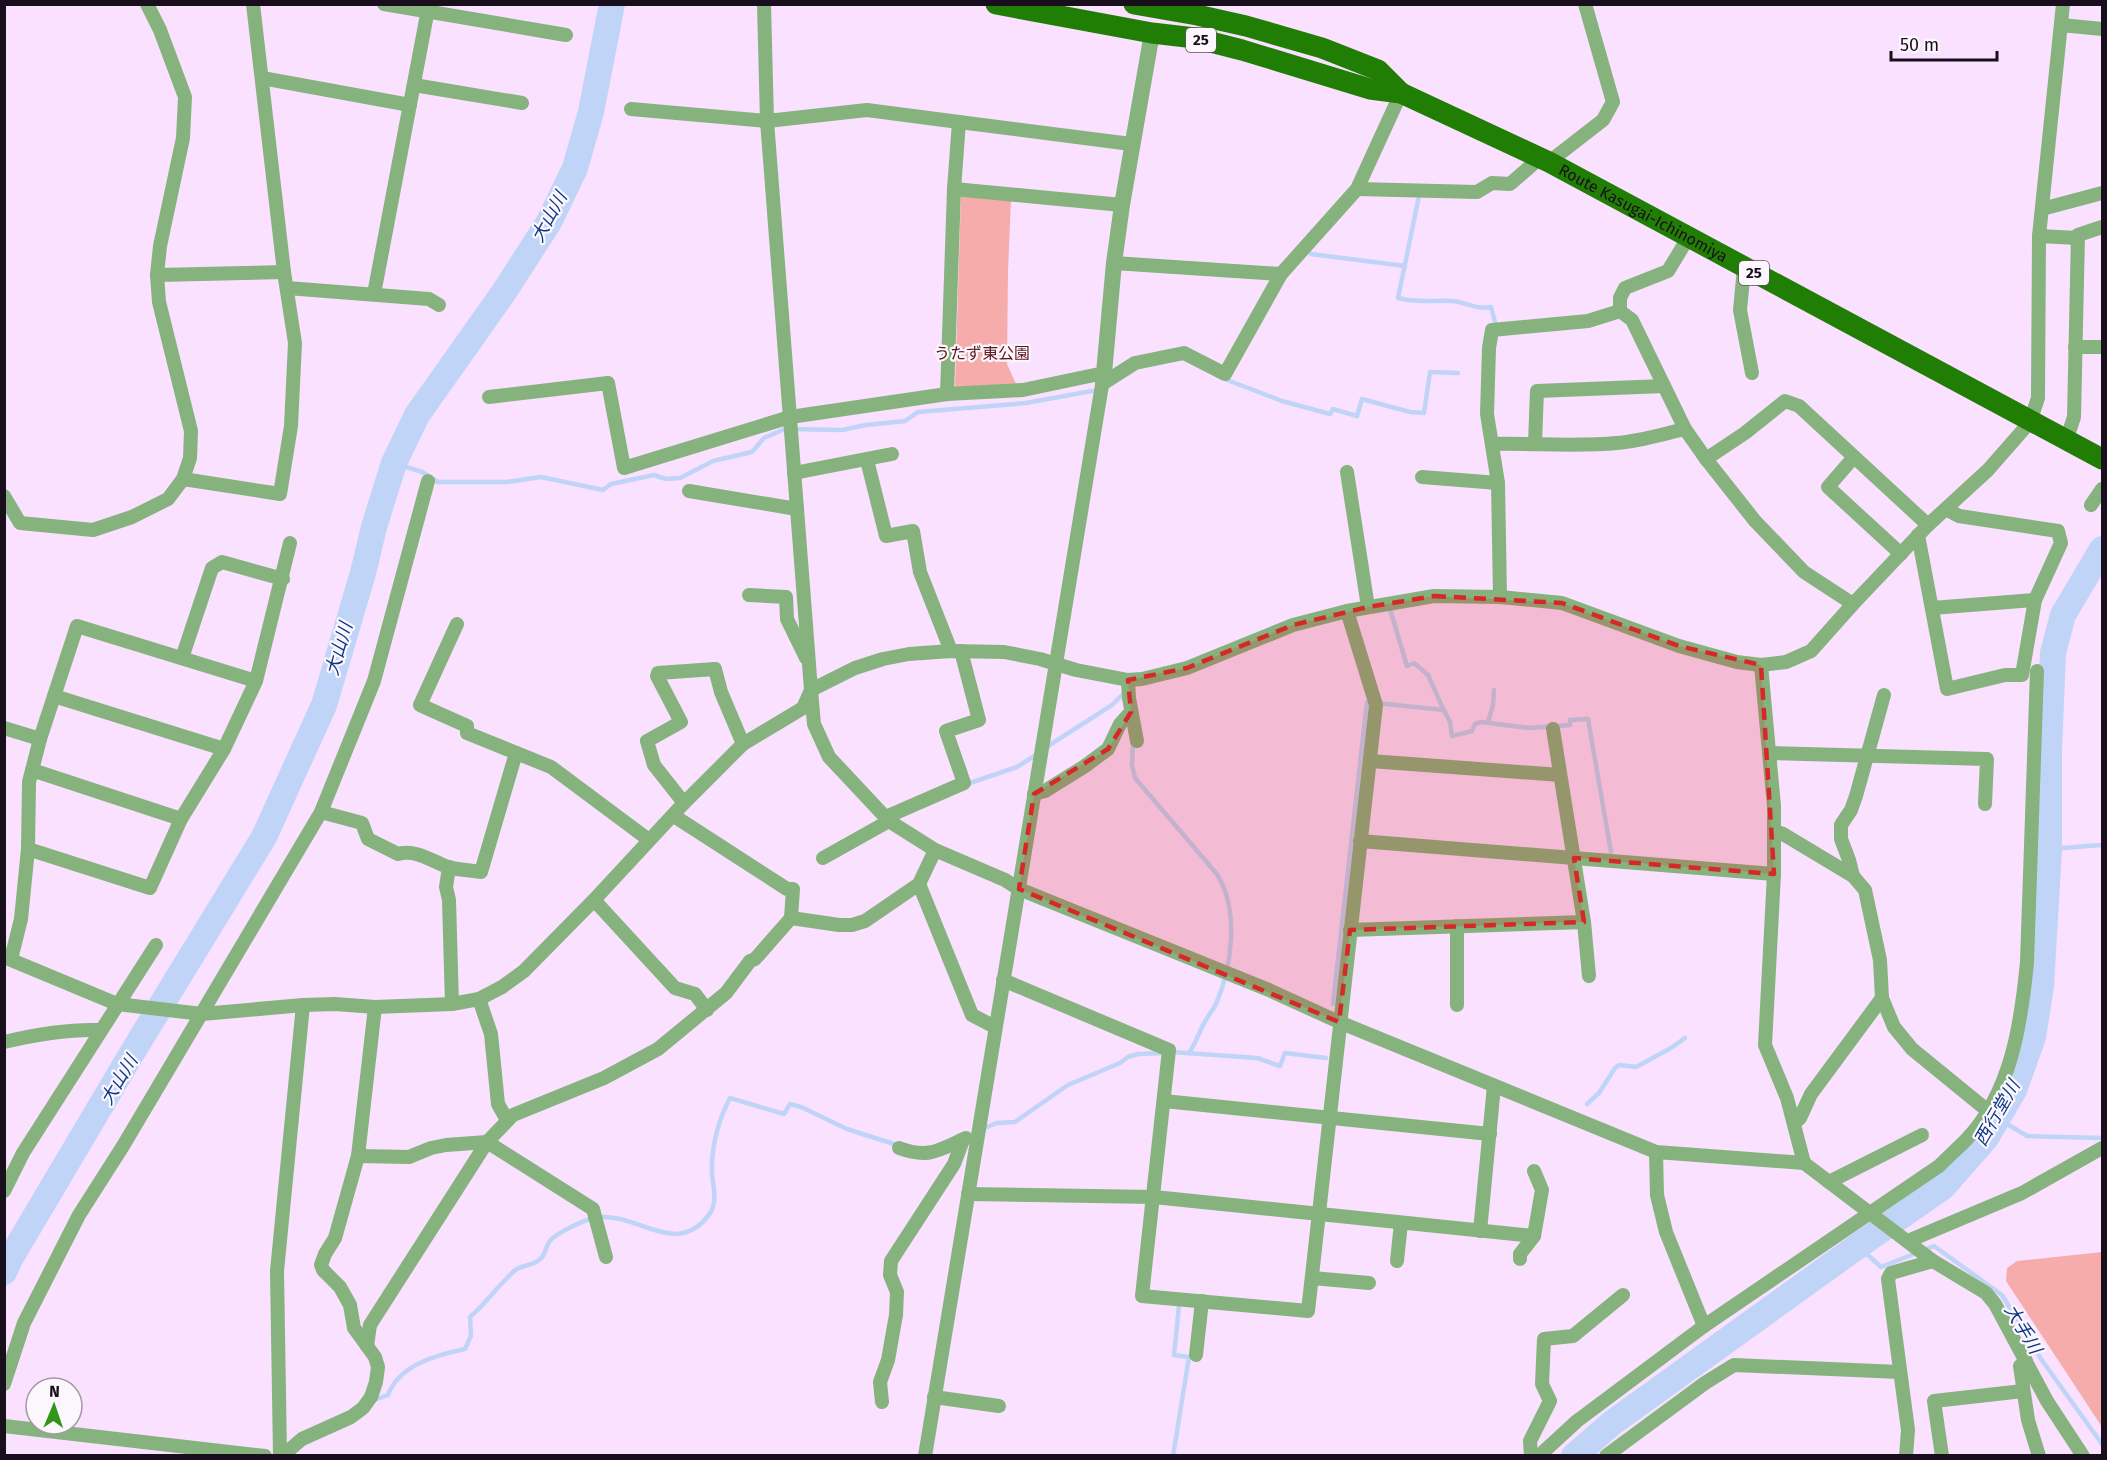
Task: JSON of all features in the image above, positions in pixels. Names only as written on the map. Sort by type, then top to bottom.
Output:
[{"type":"main road","name":"Route Kasugai-Ichinomiya","points":[[996,4],[1214,43],[1370,89],[1401,93],[1545,160],[2030,422],[2103,459]]},
{"type":"main road","name":"Route Kasugai-Ichinomiya","points":[[1134,4],[1164,7],[1246,26],[1322,48],[1378,70],[1401,93]]},
{"type":"street","points":[[4,520],[93,530],[132,517],[168,499],[183,479],[190,458],[191,431],[159,302],[157,275],[160,246],[183,138],[185,97],[160,30],[147,4]]},
{"type":"street","points":[[183,479],[280,494],[291,426],[295,343],[284,272],[253,4]]},
{"type":"street","points":[[384,4],[428,8],[566,35]]},
{"type":"street","points":[[764,4],[767,121],[808,661],[814,724],[829,758],[888,819],[935,850],[1005,880],[1019,889],[1269,990],[1340,1022],[1656,1152],[1804,1163],[1933,1261],[1986,1293],[1995,1304],[2047,1401],[2083,1455]]},
{"type":"street","points":[[1357,189],[1477,192],[1492,183],[1510,184],[1603,120],[1614,102],[1585,4]]},
{"type":"street","points":[[256,681],[77,626],[40,739],[29,782],[28,849],[21,919],[8,958],[118,1004],[201,1014],[303,1005],[335,1004],[375,1007],[452,1004],[479,999],[502,987],[524,971],[743,744],[803,708],[811,690],[855,668],[909,654],[956,651],[1004,652],[1076,670],[1128,680],[1142,680],[1187,668],[1293,625],[1347,611],[1434,596],[1500,597],[1562,603],[1679,646],[1737,662],[1761,665],[1786,662],[1811,651],[1852,604],[1923,530],[1988,470],[2030,422],[2038,398],[2039,236],[2063,4]]},
{"type":"street","points":[[925,1455],[1103,379],[1114,263],[1131,144],[1152,33],[1164,7]]},
{"type":"street","points":[[374,294],[428,8]]},
{"type":"street","points":[[2061,25],[2103,29]]},
{"type":"street","points":[[262,78],[410,105]]},
{"type":"street","points":[[414,85],[522,103]]},
{"type":"street","points":[[489,397],[608,383],[624,468],[790,417],[947,394],[1023,390],[1103,379],[1136,363],[1184,353],[1225,374],[1281,274],[1357,189],[1401,93]]},
{"type":"street","points":[[631,109],[767,121],[867,110],[1131,144]]},
{"type":"street","points":[[947,394],[954,189],[959,122]]},
{"type":"street","points":[[954,189],[1122,205]]},
{"type":"street","points":[[2042,209],[2103,193]]},
{"type":"street","points":[[2039,236],[2078,237],[2078,235],[2103,226]]},
{"type":"street","points":[[2066,441],[2074,417],[2078,237]]},
{"type":"street","points":[[1620,311],[1620,298],[1625,288],[1668,271],[1688,238]]},
{"type":"street","points":[[1114,263],[1281,274]]},
{"type":"street","points":[[1744,268],[1740,310],[1752,373]]},
{"type":"street","points":[[157,275],[284,272]]},
{"type":"street","points":[[287,288],[429,299],[440,305]]},
{"type":"street","points":[[1620,311],[1632,320],[1685,429],[1755,521],[1804,572],[1852,604]]},
{"type":"street","points":[[1500,597],[1497,483],[1487,414],[1489,348],[1492,330],[1588,321],[1620,311]]},
{"type":"street","points":[[2075,347],[2103,347]]},
{"type":"street","points":[[1535,443],[1537,392],[1664,386]]},
{"type":"street","points":[[1706,459],[1745,433],[1785,401],[1799,406],[1854,457],[1923,530],[1932,608],[1947,689],[2005,675],[2022,675],[2035,600],[2061,543],[2058,531],[1959,516],[1946,509]]},
{"type":"street","points":[[1492,444],[1535,443],[1578,446],[1619,443],[1685,429]]},
{"type":"street","points":[[794,473],[892,454]]},
{"type":"street","points":[[1854,457],[1828,488],[1901,554]]},
{"type":"street","points":[[823,858],[888,819],[964,783],[946,731],[979,720],[956,651],[920,572],[913,531],[886,536],[867,460]]},
{"type":"street","points":[[1347,472],[1368,608]]},
{"type":"street","points":[[1422,477],[1497,483]]},
{"type":"street","points":[[4,1384],[24,1323],[79,1215],[321,812],[374,681],[428,481]]},
{"type":"street","points":[[2091,505],[2103,489]]},
{"type":"street","points":[[689,491],[797,508]]},
{"type":"street","points":[[4,496],[20,523]]},
{"type":"street","points":[[28,849],[150,888],[181,819],[224,749],[256,681],[283,579],[290,543]]},
{"type":"street","points":[[182,658],[212,568],[222,562],[283,579]]},
{"type":"street","points":[[748,595],[786,597],[787,619],[808,661]]},
{"type":"street","points":[[1932,608],[2035,600]]},
{"type":"street","points":[[1003,980],[1169,1050],[1142,1296],[1308,1311],[1376,705],[1347,611]]},
{"type":"street","points":[[457,624],[420,705],[467,726],[467,733],[550,767],[649,840]]},
{"type":"street","points":[[1761,665],[1774,831],[1774,874],[1765,1045],[1787,1098],[1804,1163]]},
{"type":"street","points":[[684,803],[654,765],[647,741],[681,722],[657,676],[658,673],[715,669],[721,692],[743,744]]},
{"type":"street","points":[[1539,1455],[1577,1421],[1704,1326],[1939,1166],[1967,1139],[1988,1111],[2002,1084],[2013,1052],[2024,994],[2037,671]]},
{"type":"street","points":[[1128,680],[1137,741]]},
{"type":"street","points":[[54,696],[224,749]]},
{"type":"street","points":[[1853,876],[1850,860],[1840,838],[1841,825],[1851,810],[1884,696]]},
{"type":"street","points":[[1034,794],[1045,791],[1085,766],[1108,748],[1120,724],[1131,712]]},
{"type":"street","points":[[4,728],[40,739]]},
{"type":"street","points":[[1552,729],[1584,922],[1589,976]]},
{"type":"street","points":[[321,812],[362,823],[368,838],[398,854],[406,852],[418,854],[449,867],[481,872],[516,753]]},
{"type":"street","points":[[1769,753],[1987,759],[1985,804]]},
{"type":"street","points":[[1370,761],[1560,775]]},
{"type":"street","points":[[32,770],[181,819]]},
{"type":"street","points":[[368,1346],[370,1326],[487,1142],[507,1120],[540,1103],[604,1078],[658,1049],[726,993],[750,961],[755,959],[791,918],[793,890],[787,889],[674,816]]},
{"type":"street","points":[[1774,831],[1783,834],[1853,876],[1865,890],[1880,960],[1882,998],[1894,1027],[1912,1048],[1988,1111]]},
{"type":"street","points":[[1360,841],[1774,874]]},
{"type":"street","points":[[791,918],[839,926],[865,921],[919,884],[935,850]]},
{"type":"street","points":[[449,867],[446,887],[449,900],[452,1004]]},
{"type":"street","points":[[919,884],[972,1014],[995,1027]]},
{"type":"street","points":[[594,900],[675,988],[695,994],[707,1010]]},
{"type":"street","points":[[1350,930],[1584,922]]},
{"type":"street","points":[[1457,926],[1457,1005]]},
{"type":"street","points":[[4,1191],[23,1153],[156,945]]},
{"type":"street","points":[[1794,1123],[1800,1118],[1812,1094],[1882,998]]},
{"type":"street","points":[[479,999],[491,1034],[498,1104],[507,1120]]},
{"type":"street","points":[[281,1455],[277,1271],[303,1005]]},
{"type":"street","points":[[281,1455],[302,1439],[351,1417],[363,1408],[371,1397],[378,1367],[375,1357],[354,1328],[350,1305],[340,1287],[321,1265],[335,1238],[358,1156],[375,1007]]},
{"type":"street","points":[[4,1042],[72,1029],[100,1030]]},
{"type":"street","points":[[1480,1231],[1494,1086]]},
{"type":"street","points":[[1164,1101],[1490,1134]]},
{"type":"street","points":[[1828,1182],[1922,1135]]},
{"type":"street","points":[[899,1149],[916,1154],[930,1153],[977,1137]]},
{"type":"street","points":[[882,1402],[880,1382],[888,1360],[896,1315],[897,1292],[890,1275],[891,1261],[954,1164],[963,1140]]},
{"type":"street","points":[[358,1156],[408,1157],[439,1147],[487,1142],[593,1209],[606,1257]]},
{"type":"street","points":[[1908,1241],[2022,1193],[2103,1148]]},
{"type":"street","points":[[1656,1152],[1656,1196],[1664,1223],[1704,1326]]},
{"type":"street","points":[[1520,1259],[1534,1236],[1542,1190],[1534,1171]]},
{"type":"street","points":[[968,1194],[1154,1197],[1534,1236]]},
{"type":"street","points":[[1397,1261],[1401,1223]]},
{"type":"street","points":[[1905,1455],[1908,1430],[1888,1278],[1892,1273],[1933,1261]]},
{"type":"street","points":[[1312,1278],[1369,1283]]},
{"type":"street","points":[[1531,1455],[1530,1441],[1550,1401],[1542,1384],[1544,1339],[1573,1336],[1623,1295]]},
{"type":"street","points":[[1196,1355],[1202,1301]]},
{"type":"street","points":[[2026,1361],[2020,1366],[2036,1455]]},
{"type":"street","points":[[1606,1455],[1734,1365],[1900,1372]]},
{"type":"street","points":[[1942,1455],[1934,1401],[2024,1390]]},
{"type":"street","points":[[934,1397],[999,1406]]},
{"type":"street","points":[[4,1426],[264,1455]]},
{"type":"highlighted area","points":[[1434,596],[1562,603],[1679,646],[1761,665],[1774,874],[1574,858],[1584,922],[1350,930],[1339,1022],[1019,889],[1034,794],[1108,749],[1131,712],[1128,680],[1187,668],[1293,625],[1368,607]]},
{"type":"green space","name":"うたず東公園","points":[[961,195],[1011,199],[1007,364],[1016,384],[955,387]]},
{"type":"green space","points":[[2102,1252],[2102,1427],[2006,1281],[2007,1268],[2017,1261]]},
{"type":"waterway","name":"大山川","points":[[4,1272],[132,1053],[264,837],[324,705],[394,463],[417,415],[504,292],[549,222],[575,168],[591,112],[612,4]]},
{"type":"waterway","points":[[1419,196],[1398,298],[1418,301],[1452,301],[1491,307],[1496,326]]},
{"type":"waterway","points":[[1311,254],[1405,266]]},
{"type":"waterway","points":[[1227,380],[1282,401],[1330,414],[1333,409],[1357,416],[1362,399],[1410,412],[1424,413],[1430,372],[1458,373]]},
{"type":"waterway","points":[[394,463],[422,472],[438,482],[507,482],[541,477],[603,490],[611,484],[654,475],[666,479],[680,478],[713,461],[752,452],[764,438],[785,429],[842,430],[905,421],[918,412],[1026,403],[1092,391]]},
{"type":"waterway","name":"西行堂川","points":[[1574,1456],[1612,1423],[1943,1187],[1986,1138],[2014,1090],[2033,1037],[2041,986],[2049,849],[2049,750],[2053,653],[2063,615],[2102,549]]},
{"type":"waterway","points":[[1390,609],[1407,666],[1414,663],[1428,675],[1444,711]]},
{"type":"waterway","points":[[1488,722],[1494,690]]},
{"type":"waterway","points":[[1045,748],[1112,705],[1122,695]]},
{"type":"waterway","points":[[1333,1004],[1367,702],[1444,710],[1450,722],[1452,736],[1472,731],[1475,724],[1481,722],[1529,728],[1570,725],[1570,720],[1588,719],[1611,852]]},
{"type":"waterway","points":[[1133,741],[1132,765],[1135,778],[1216,873],[1224,887],[1228,903],[1231,938],[1222,989],[1189,1053]]},
{"type":"waterway","points":[[967,784],[1017,767],[1039,753]]},
{"type":"waterway","points":[[2049,849],[2102,845]]},
{"type":"waterway","points":[[1587,1104],[1599,1093],[1619,1065],[1636,1067],[1685,1038]]},
{"type":"waterway","points":[[1172,1052],[1257,1058],[1280,1066],[1285,1053],[1326,1058]]},
{"type":"waterway","points":[[982,1129],[997,1123],[1015,1122],[1068,1085],[1120,1063],[1128,1057],[1138,1054],[1164,1053]]},
{"type":"waterway","points":[[374,1400],[388,1395],[401,1376],[420,1363],[442,1354],[465,1349],[471,1336],[470,1317],[514,1271],[541,1258],[553,1238],[577,1224],[589,1219],[610,1217],[668,1233],[682,1233],[695,1228],[708,1216],[714,1204],[712,1171],[715,1138],[730,1098],[784,1114],[790,1104],[801,1107],[847,1129],[897,1145]]},
{"type":"waterway","points":[[1997,1118],[2027,1136],[2102,1138]]},
{"type":"waterway","name":"大手川","points":[[1858,1246],[1881,1267],[1934,1246],[2002,1295],[2041,1359],[2102,1444]]},
{"type":"waterway","points":[[1173,1456],[1189,1357],[1174,1355],[1179,1306]]}]
